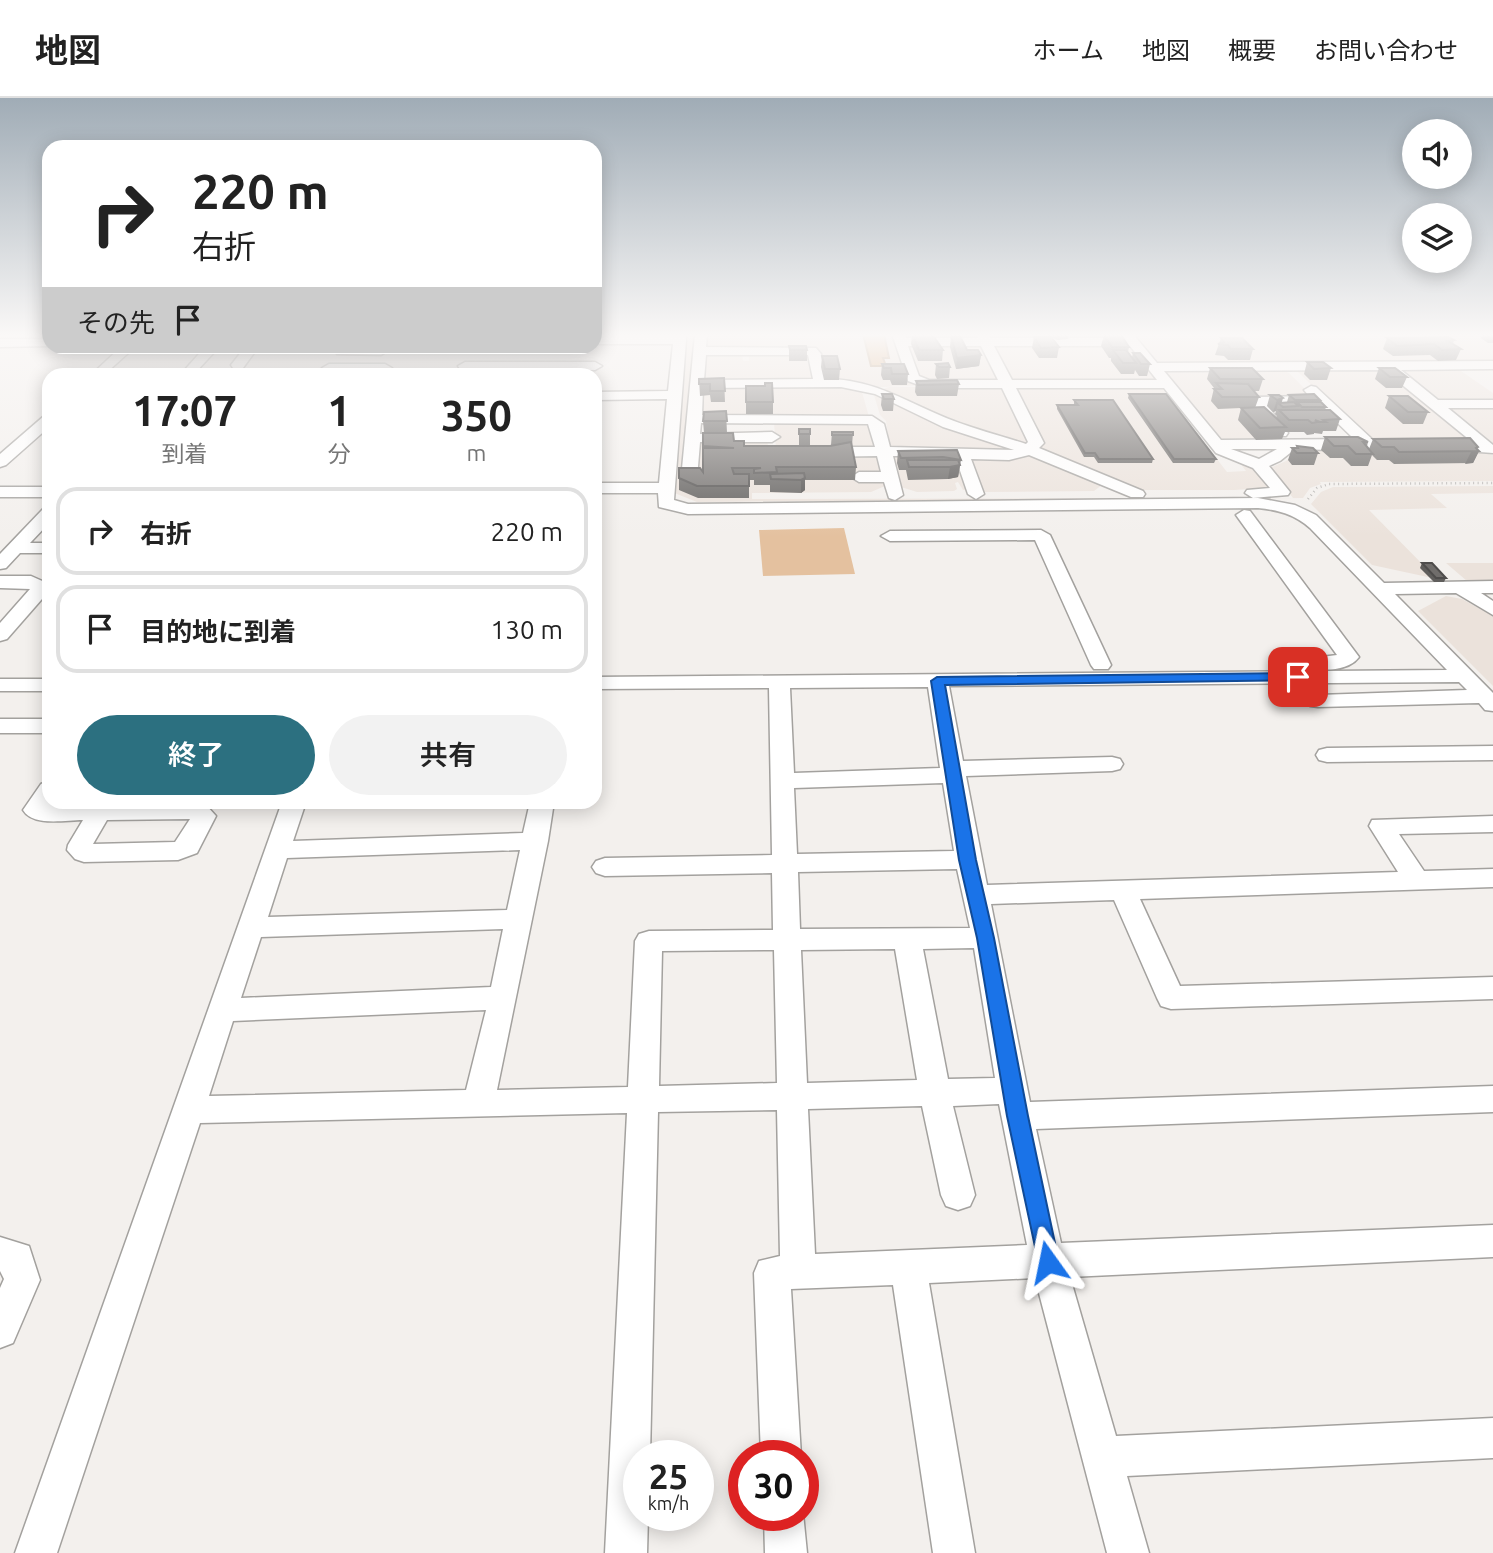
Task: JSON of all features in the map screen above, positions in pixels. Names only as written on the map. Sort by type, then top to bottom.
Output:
[{"type":"street","points":[[673,402],[665,503],[688,509],[961,494],[1275,505],[1309,517],[1488,700]]},
{"type":"street","points":[[689,478],[694,402]]},
{"type":"street","points":[[871,402],[895,495]]},
{"type":"street","points":[[902,402],[948,424],[1030,450],[1137,494]]},
{"type":"street","points":[[810,452],[952,451],[962,455],[1016,455],[1030,450],[1036,443],[1015,402]]},
{"type":"street","points":[[1181,402],[1237,472]]},
{"type":"street","points":[[1257,402],[1291,444]]},
{"type":"street","points":[[1324,402],[1369,445]]},
{"type":"street","points":[[1431,402],[1489,449]]},
{"type":"street","points":[[1434,404],[1493,404]]},
{"type":"street","points":[[693,419],[865,419],[876,422]]},
{"type":"street","points":[[745,453],[773,453],[771,419]]},
{"type":"street","points":[[0,462],[42,425]]},
{"type":"street","points":[[692,438],[772,437]]},
{"type":"street","points":[[1218,447],[1291,444],[1489,449]]},
{"type":"street","points":[[1259,465],[1275,458],[1291,444]]},
{"type":"street","points":[[751,496],[1282,492],[1259,465],[1218,447]]},
{"type":"street","points":[[961,536],[962,455]]},
{"type":"street","points":[[859,477],[891,477]]},
{"type":"street","points":[[602,488],[665,488]]},
{"type":"street","points":[[0,492],[42,492]]},
{"type":"street","points":[[892,667],[1341,662],[1349,657],[1244,515]]},
{"type":"street","points":[[0,564],[42,520]]},
{"type":"street","points":[[890,536],[1041,535],[1101,665]]},
{"type":"street","points":[[16,548],[42,548]]},
{"type":"street","points":[[0,582],[31,582],[42,587],[0,635]]},
{"type":"street","points":[[1380,589],[1493,587]]},
{"type":"street","points":[[1462,589],[1493,609]]},
{"type":"street","points":[[602,683],[1464,676]]},
{"type":"street","points":[[937,681],[951,772],[1048,1262],[1128,1553]]},
{"type":"street","points":[[779,683],[798,1271]]},
{"type":"street","points":[[0,685],[42,685]]},
{"type":"street","points":[[1318,701],[1488,700]]},
{"type":"street","points":[[0,726],[42,723]]},
{"type":"street","points":[[1327,755],[1493,752]]},
{"type":"street","points":[[782,780],[1112,764]]},
{"type":"street","points":[[42,800],[35,810],[37,813],[99,813]]},
{"type":"street","points":[[36,1553],[293,809]]},
{"type":"street","points":[[478,1103],[503,999],[541,809]]},
{"type":"street","points":[[1417,881],[1381,827],[1493,824]]},
{"type":"street","points":[[279,850],[536,841]]},
{"type":"street","points":[[605,867],[968,860]]},
{"type":"street","points":[[977,895],[1493,878]]},
{"type":"street","points":[[1123,890],[1171,998],[1493,988]]},
{"type":"street","points":[[251,927],[519,919]]},
{"type":"street","points":[[907,938],[935,1093],[958,1195]]},
{"type":"street","points":[[626,1553],[649,941],[986,938]]},
{"type":"street","points":[[223,1010],[503,999]]},
{"type":"street","points":[[187,1110],[935,1093],[1015,1103],[1493,1099]]},
{"type":"street","points":[[780,1440],[772,1273],[1493,1241]]},
{"type":"street","points":[[0,1254],[17,1258],[22,1280],[0,1330]]},
{"type":"street","points":[[908,1266],[954,1553]]},
{"type":"street","points":[[1100,1457],[1493,1437]]},
{"type":"street","points":[[785,1531],[786,1553]]},
{"type":"path","points":[[1304,504],[1317,488],[1329,485],[1493,483]]},
{"type":"shaded area","points":[[679,402],[695,402],[695,441],[767,440],[769,451],[878,455],[885,486],[871,492],[752,493],[752,499],[1293,498],[1270,468],[1286,461],[1304,446],[1479,451],[1493,455],[1493,481],[1320,482],[1321,484],[1310,488],[1303,498],[697,502],[672,492]]},
{"type":"shaded area","points":[[698,402],[865,402],[869,417],[697,417]]},
{"type":"shaded area","points":[[876,402],[898,402],[1021,450],[1016,453],[890,447],[886,421],[880,415]]},
{"type":"shaded area","points":[[910,402],[1012,402],[1031,443],[1027,446],[953,422]]},
{"type":"shaded area","points":[[1020,402],[1173,402],[1227,472],[1246,471],[1236,458],[1254,467],[1270,484],[1265,488],[1234,490],[1144,490],[1043,451]]},
{"type":"shaded area","points":[[1190,402],[1252,402],[1285,441],[1231,442],[1220,438]]},
{"type":"shaded area","points":[[1329,402],[1424,402],[1471,439],[1402,445],[1367,439]]},
{"type":"shaded area","points":[[1448,406],[1493,406],[1493,447],[1444,409]]},
{"type":"shaded area","points":[[774,422],[869,424],[877,447],[868,450],[776,450]]},
{"type":"shaded area","points":[[951,453],[971,489],[963,490],[958,482],[955,483],[957,489],[954,491],[917,492],[898,486],[891,455]]},
{"type":"shaded area","points":[[1037,455],[1102,485],[1094,491],[985,492],[978,489],[967,458]]},
{"type":"shaded area","points":[[1493,486],[1493,493],[1431,494],[1447,508],[1369,510],[1437,579],[1372,565],[1311,504],[1321,492],[1333,487]]},
{"type":"shaded area","points":[[844,528],[855,574],[763,576],[759,530]]},
{"type":"shaded area","points":[[1446,563],[1493,563],[1493,581],[1467,581]]},
{"type":"shaded area","points":[[1446,596],[1462,599],[1493,616],[1493,686],[1418,611]]},
{"type":"building","points":[[1076,402],[1114,402],[1153,459],[1099,459],[1095,453],[1085,453],[1057,405],[1078,405]]},
{"type":"building","points":[[1134,402],[1172,402],[1216,459],[1174,459]]},
{"type":"building","points":[[1294,402],[1298,406],[1283,407],[1278,403]]},
{"type":"building","points":[[1297,402],[1321,402],[1326,407],[1302,407]]},
{"type":"building","points":[[1396,402],[1415,402],[1428,412],[1408,412]]},
{"type":"building","points":[[1264,407],[1286,427],[1260,428],[1241,408]]},
{"type":"building","points":[[1279,410],[1330,410],[1340,419],[1323,420],[1326,422],[1315,420],[1318,422],[1312,423],[1308,420],[1289,420]]},
{"type":"building","points":[[726,411],[727,421],[703,421],[704,412]]},
{"type":"building","points":[[799,429],[810,429],[810,434],[799,434]]},
{"type":"building","points":[[832,432],[853,432],[853,435],[832,435]]},
{"type":"building","points":[[703,433],[733,433],[734,441],[744,441],[744,446],[830,446],[851,442],[856,467],[776,467],[777,472],[754,473],[754,469],[761,468],[732,468],[734,474],[749,474],[749,486],[697,486],[679,478],[679,468],[700,468],[703,472],[703,448],[734,448],[703,446]]},
{"type":"building","points":[[1325,437],[1358,437],[1368,442],[1363,442],[1373,454],[1356,454],[1348,446],[1334,446]]},
{"type":"building","points":[[1470,438],[1479,451],[1399,452],[1394,447],[1382,447],[1373,439]]},
{"type":"building","points":[[1297,446],[1313,448],[1318,453],[1297,453],[1292,448],[1298,448]]},
{"type":"building","points":[[957,450],[961,460],[943,457],[901,458],[898,451]]},
{"type":"building","points":[[907,460],[958,460],[960,465],[909,467]]},
{"type":"building","points":[[804,473],[805,478],[801,480],[771,479],[770,474]]},
{"type":"building","points":[[1422,563],[1432,563],[1446,578],[1436,578]]},
{"type":"route","points":[[1048,1262],[1017,1116],[986,938],[968,860],[937,681],[1298,677]]}]
